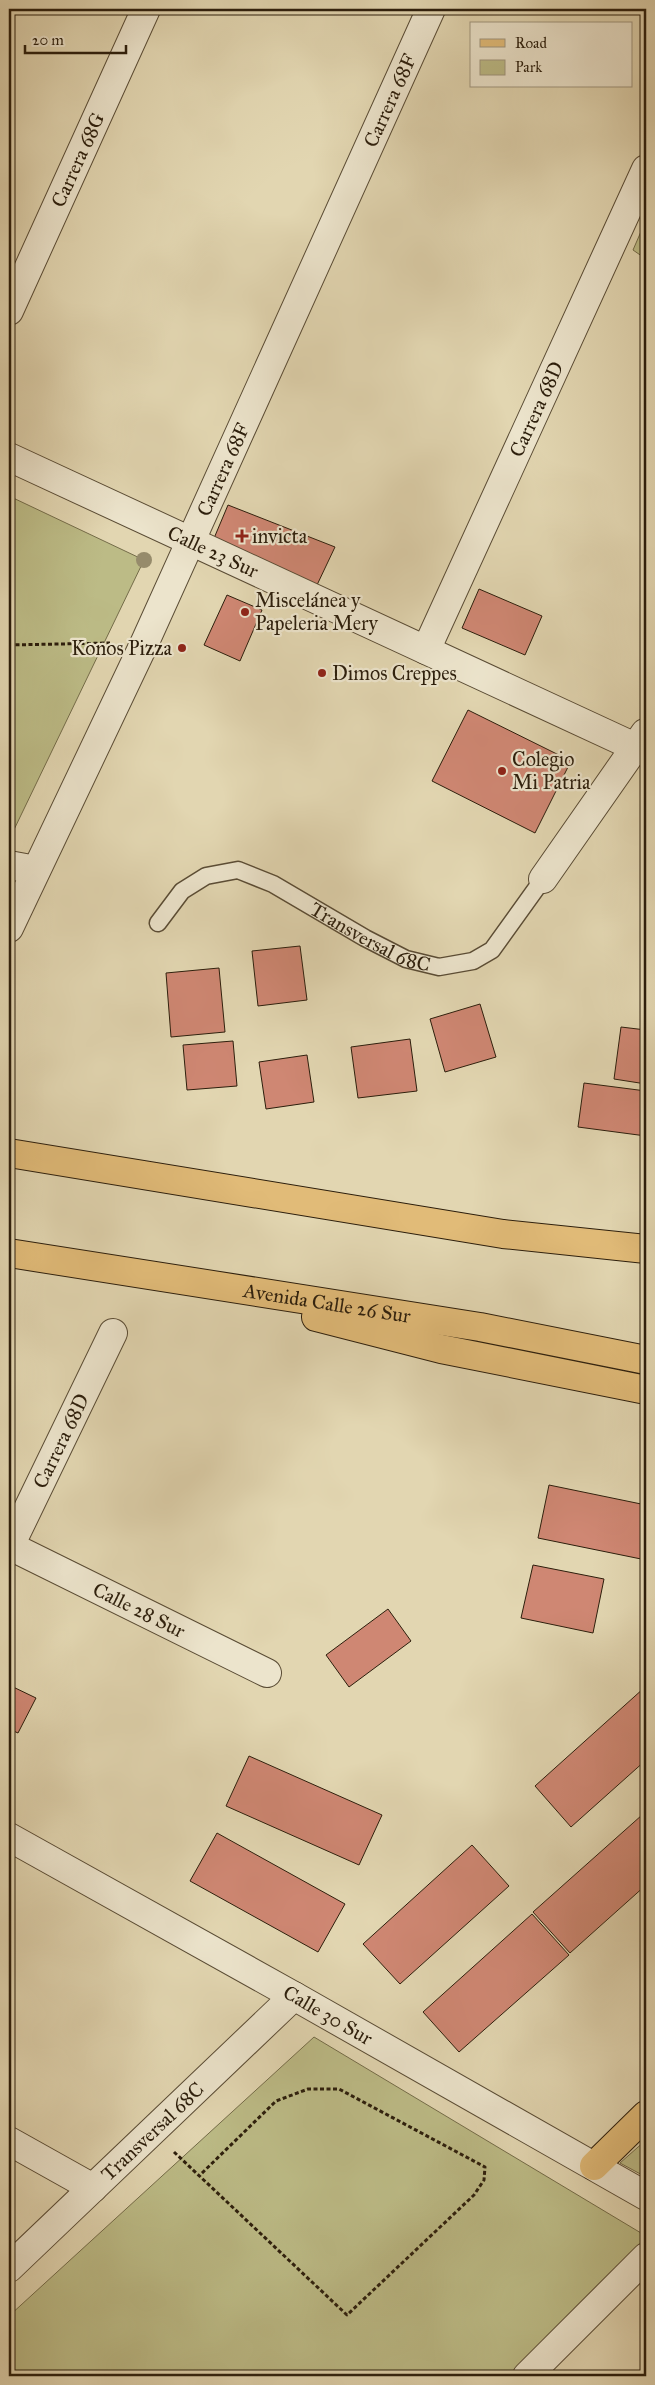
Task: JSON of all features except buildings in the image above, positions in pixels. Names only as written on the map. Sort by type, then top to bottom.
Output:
[{"type":"main road","points":[[9,1153],[503,1234],[646,1249]]},
{"type":"main road","name":"Avenida Calle 26 Sur","points":[[9,1253],[480,1326],[646,1360]]},
{"type":"main road","points":[[162,1278],[441,1349],[646,1390]]},
{"type":"main road","points":[[594,2166],[646,2115]]},
{"type":"street","name":"Carrera 68G","points":[[9,311],[146,9]]},
{"type":"street","name":"Carrera 68F","points":[[9,928],[145,642],[431,9]]},
{"type":"street","name":"Carrera 68D","points":[[426,650],[646,169]]},
{"type":"street","name":"Calle 23 Sur","points":[[9,457],[426,650],[641,739]]},
{"type":"street","name":"Transversal 68C","points":[[543,879],[641,739]]},
{"type":"street","points":[[9,865],[36,870]]},
{"type":"street","name":"Carrera 68D","points":[[9,1547],[113,1333]]},
{"type":"street","name":"Calle 28 Sur","points":[[9,1547],[267,1673]]},
{"type":"street","name":"Calle 30 Sur","points":[[9,1837],[646,2196]]},
{"type":"street","name":"Transversal 68C","points":[[9,2268],[294,1996]]},
{"type":"street","points":[[9,2141],[93,2188]]},
{"type":"street","points":[[527,2376],[646,2257]]},
{"type":"lane","name":"Transversal 68C","points":[[158,923],[182,891],[206,876],[238,870],[273,884],[365,938],[406,959],[439,967],[473,962],[492,950],[543,879]]},
{"type":"path","points":[[9,645],[145,642]]},
{"type":"path","points":[[152,2131],[199,2176],[347,2315],[474,2195],[484,2180],[485,2167],[338,2089],[308,2089],[276,2101],[199,2176]]},
{"type":"green space","points":[[646,220],[646,259],[633,250]]},
{"type":"green space","points":[[9,496],[144,560],[9,840]]},
{"type":"green space","points":[[314,2037],[646,2236],[646,2247],[514,2376],[9,2376],[9,2316]]},
{"type":"green space","points":[[646,2140],[646,2177],[620,2163]]},
{"type":"place","name":"invicta","points":[[242,536]]},
{"type":"place","name":"Miscelánea y Papeleria Mery","points":[[245,612]]},
{"type":"place","name":"Konos Pizza","points":[[182,648]]},
{"type":"place","name":"Dimos Creppes","points":[[322,673]]},
{"type":"place","name":"Colegio Mi Patria","points":[[502,771]]}]
